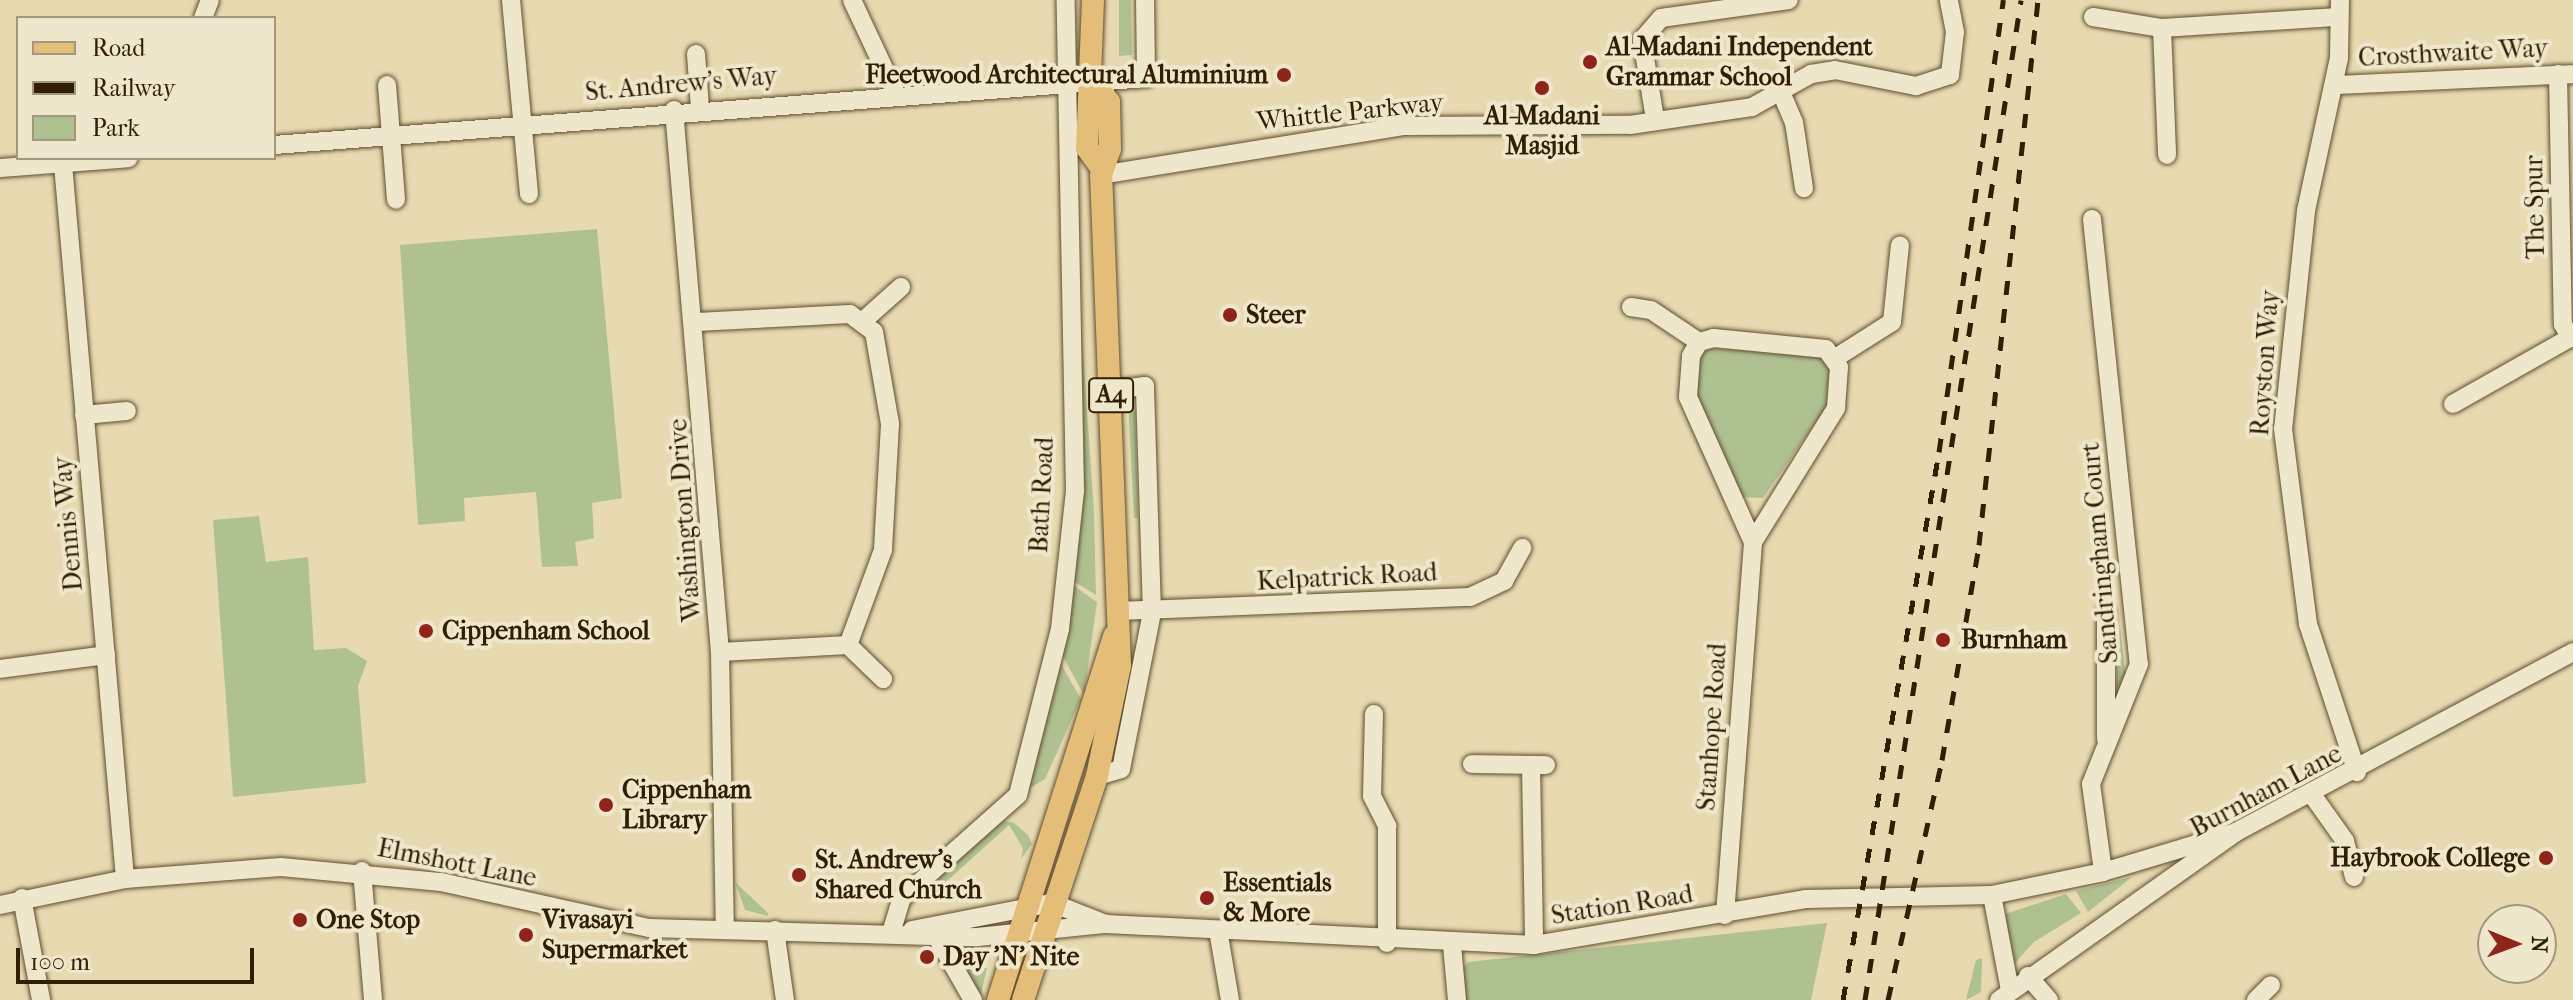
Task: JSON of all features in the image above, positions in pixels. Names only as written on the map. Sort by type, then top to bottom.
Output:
[{"type":"main road","name":"A4","points":[[1023,1000],[1042,933],[1097,776],[1120,666],[1101,171],[1087,148],[1093,82],[1093,0]]},
{"type":"main road","name":"A4","points":[[998,1000],[1016,936],[1091,726],[1118,617]]},
{"type":"street","points":[[511,0],[529,194]]},
{"type":"street","points":[[852,0],[895,92]]},
{"type":"street","name":"Bath Road","points":[[898,932],[902,898],[1018,795],[1042,719],[1075,491],[1065,87],[1066,0]]},
{"type":"street","name":"St. Andrew's Way","points":[[276,145],[895,92],[1065,87],[1146,78],[1145,0]]},
{"type":"street","points":[[1655,119],[1642,40],[1661,18],[1789,0]]},
{"type":"street","name":"Whittle Parkway","points":[[1101,171],[1405,126],[1655,119],[1752,107],[1835,70],[1916,86],[1950,75],[1949,0]]},
{"type":"street","points":[[2093,17],[2162,28],[2340,9]]},
{"type":"street","name":"Royston Way","points":[[2340,9],[2335,85],[2306,211],[2283,429],[2308,624],[2357,772]]},
{"type":"street","points":[[2162,28],[2167,155]]},
{"type":"street","points":[[696,54],[700,108]]},
{"type":"street","name":"Crosthwaite Way","points":[[2335,85],[2566,74]]},
{"type":"street","name":"The Spur","points":[[2453,404],[2571,337],[2563,324],[2566,74]]},
{"type":"street","points":[[387,85],[396,200]]},
{"type":"street","points":[[1781,92],[1794,122],[1804,188]]},
{"type":"street","name":"Washington Drive","points":[[674,110],[697,322],[720,652],[725,927]]},
{"type":"street","points":[[0,168],[107,160]]},
{"type":"street","name":"Dennis Way","points":[[63,164],[125,879]]},
{"type":"street","name":"Sandringham Court","points":[[2092,219],[2139,664],[2132,694],[2106,741],[2090,805],[2103,872]]},
{"type":"street","points":[[1631,307],[1651,310],[1699,342],[1826,349],[1837,357],[1892,322],[1900,245]]},
{"type":"street","points":[[863,321],[901,287]]},
{"type":"street","points":[[697,322],[827,310],[863,321],[882,362],[892,484],[883,550],[848,645]]},
{"type":"street","name":"Stanhope Road","points":[[1699,342],[1688,397],[1753,542]]},
{"type":"street","name":"Stanhope Road","points":[[1725,915],[1753,542],[1836,408],[1837,357]]},
{"type":"street","points":[[1097,776],[1121,769],[1152,612],[1145,386],[1111,390]]},
{"type":"street","points":[[84,415],[127,411]]},
{"type":"street","name":"Kelpatrick Road","points":[[1118,617],[1152,612],[1470,597],[1504,581],[1522,548]]},
{"type":"street","points":[[2106,612],[2106,741]]},
{"type":"street","points":[[720,652],[848,645],[883,679]]},
{"type":"street","name":"Burnham Lane","points":[[2004,995],[2158,882],[2236,832],[2313,796],[2573,652]]},
{"type":"street","points":[[0,669],[106,655]]},
{"type":"street","points":[[1374,714],[1372,796],[1387,826],[1387,943]]},
{"type":"street","points":[[1472,764],[1539,765],[1534,945]]},
{"type":"street","points":[[2313,796],[2345,841],[2354,877]]},
{"type":"street","name":"Station Road","points":[[1016,936],[1106,924],[1387,943],[1534,945],[1839,896],[1992,895],[2142,862],[2236,832]]},
{"type":"street","points":[[2142,862],[2158,882]]},
{"type":"street","name":"Elmshott Lane","points":[[0,905],[125,879],[227,866],[362,871],[441,882],[595,920],[775,930],[898,932],[937,937],[1016,936]]},
{"type":"street","points":[[362,871],[373,1000]]},
{"type":"street","points":[[1992,895],[2004,995]]},
{"type":"street","points":[[22,898],[41,1000]]},
{"type":"street","points":[[1025,913],[1052,903]]},
{"type":"street","name":"Station Road","points":[[1052,903],[1106,924]]},
{"type":"street","name":"Elmshott Lane","points":[[898,932],[1025,913]]},
{"type":"street","points":[[775,930],[785,1000]]},
{"type":"street","points":[[1218,930],[1230,1000]]},
{"type":"street","points":[[937,937],[973,1000]]},
{"type":"street","points":[[1452,945],[1457,1000]]},
{"type":"street","points":[[2028,976],[2049,1000]]},
{"type":"street","points":[[2256,1000],[2271,985]]},
{"type":"green space","points":[[1119,0],[1131,0],[1132,55],[1119,56]]},
{"type":"green space","points":[[597,229],[622,498],[592,503],[594,538],[575,542],[578,566],[542,567],[536,492],[464,498],[465,521],[418,525],[400,245]]},
{"type":"green space","points":[[1078,281],[1094,511],[1096,595],[1070,579],[1080,441]]},
{"type":"green space","points":[[1712,348],[1820,356],[1831,367],[1829,403],[1763,498],[1742,497],[1694,393],[1697,357]]},
{"type":"green space","points":[[1128,401],[1135,412],[1138,518],[1134,518]]},
{"type":"green space","points":[[259,516],[266,562],[308,557],[314,650],[346,648],[367,661],[358,686],[366,783],[233,797],[213,520]]},
{"type":"green space","points":[[1071,584],[1097,602],[1084,695],[1060,651]]},
{"type":"green space","points":[[2120,626],[2126,680],[2123,690],[2116,685]]},
{"type":"green space","points":[[1059,661],[1081,699],[1045,779],[1023,792]]},
{"type":"green space","points":[[999,819],[1014,823],[1028,835],[1032,844],[1021,859],[1023,848],[1009,825],[937,890],[941,900],[927,897],[927,886]]},
{"type":"green space","points":[[2132,877],[2088,912],[2076,891]]},
{"type":"green space","points":[[735,882],[768,913],[768,916],[745,910]]},
{"type":"green space","points":[[2066,894],[2081,913],[2034,942],[2014,964],[2002,915]]},
{"type":"green space","points":[[1827,923],[1811,1000],[1466,1000],[1460,971],[1468,962]]},
{"type":"green space","points":[[973,944],[970,968],[987,968],[980,998],[953,945]]},
{"type":"green space","points":[[1982,958],[1981,992],[1966,1000],[1976,960]]},
{"type":"railway","points":[[1843,1000],[1939,452],[2003,0]]},
{"type":"railway","points":[[1865,1000],[2021,0]]},
{"type":"railway","points":[[1888,1000],[1942,760],[1979,545],[2038,0]]},
{"type":"place","name":"Al-Madani Independent Grammar School","points":[[1590,62]]},
{"type":"place","name":"Fleetwood Architectural Aluminium","points":[[1284,75]]},
{"type":"place","name":"Al-Madani Masjid","points":[[1542,88]]},
{"type":"place","name":"Steer","points":[[1230,315]]},
{"type":"place","name":"Cippenham School","points":[[426,631]]},
{"type":"place","name":"Burnham","points":[[1943,640]]},
{"type":"place","name":"Cippenham Library","points":[[606,805]]},
{"type":"place","name":"Haybrook College","points":[[2546,858]]},
{"type":"place","name":"St. Andrew's Shared Church","points":[[799,875]]},
{"type":"place","name":"Essentials & More","points":[[1207,898]]},
{"type":"place","name":"One Stop","points":[[300,920]]},
{"type":"place","name":"Vivasayi Supermarket","points":[[526,935]]},
{"type":"place","name":"Day 'N' Nite","points":[[927,957]]}]
